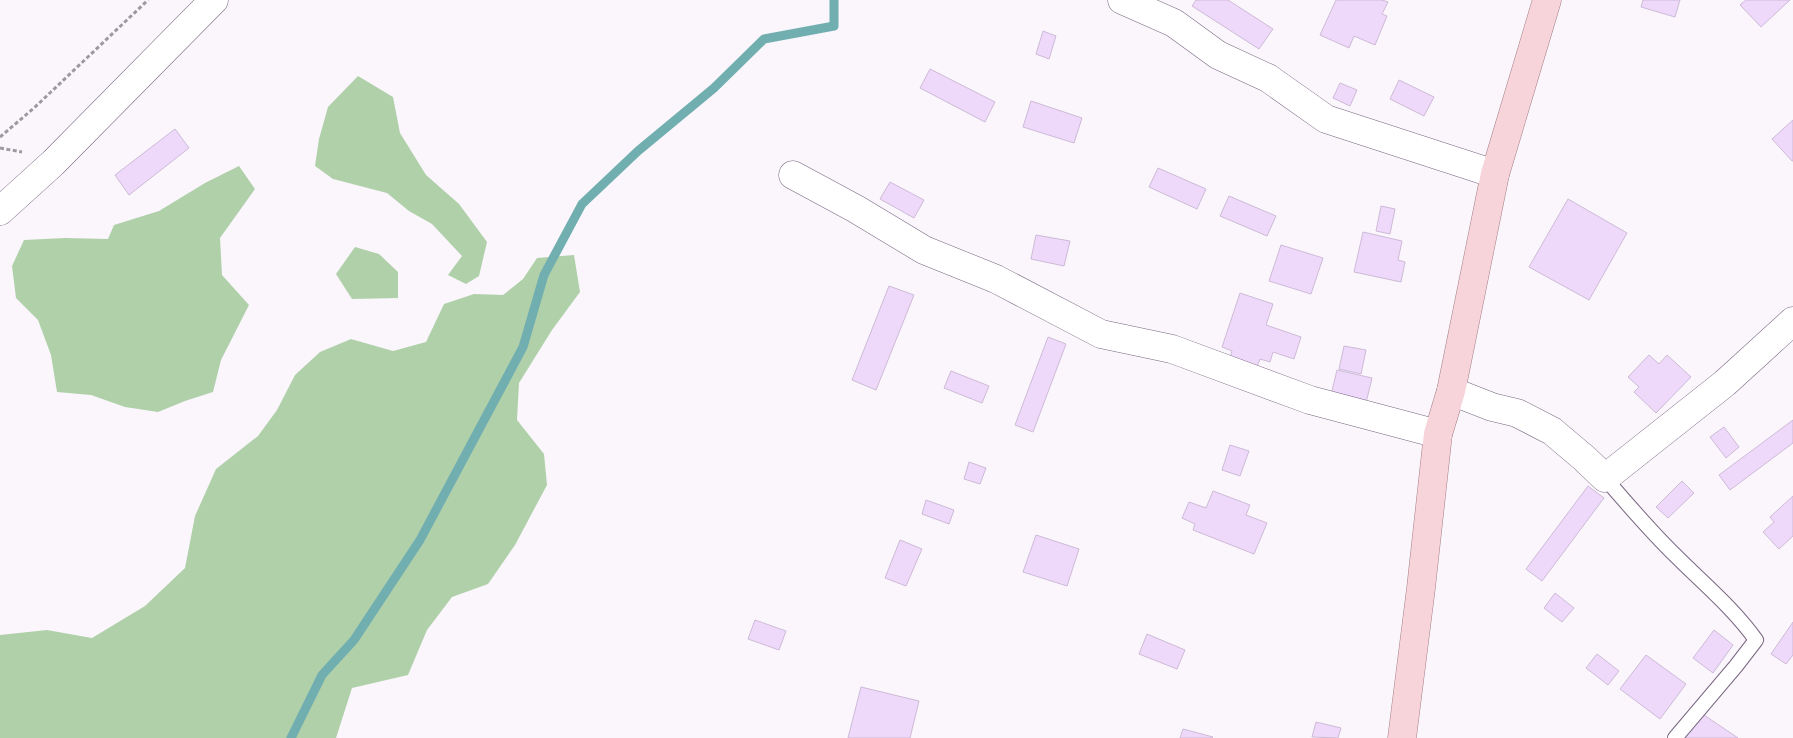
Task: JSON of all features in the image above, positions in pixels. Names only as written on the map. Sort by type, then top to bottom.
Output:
[{"type":"main road","points":[[1402,738],[1438,434],[1451,392],[1495,174],[1547,0]]},
{"type":"street","points":[[0,211],[53,163],[214,0]]},
{"type":"street","points":[[1122,0],[1174,23],[1218,56],[1268,78],[1326,119],[1495,174]]},
{"type":"street","points":[[793,175],[856,209],[924,250],[996,279],[1101,334],[1172,350],[1310,400],[1438,434]]},
{"type":"street","points":[[1451,392],[1492,407],[1517,413],[1552,431],[1605,478],[1725,382],[1793,321]]},
{"type":"lane","points":[[1605,478],[1635,514],[1717,596],[1756,640],[1675,738]]},
{"type":"path","points":[[0,137],[34,108],[148,0]]},
{"type":"green space","points":[[358,76],[393,97],[400,133],[426,175],[459,204],[487,242],[479,276],[466,284],[448,275],[462,256],[432,224],[409,211],[387,193],[333,179],[315,166],[319,139],[328,107]]},
{"type":"green space","points":[[239,166],[255,189],[220,238],[222,275],[249,305],[221,360],[213,392],[158,412],[125,407],[91,395],[57,392],[51,355],[38,320],[16,298],[12,266],[24,240],[65,238],[108,239],[114,225],[159,211],[205,183]]},
{"type":"green space","points":[[355,247],[379,254],[398,272],[398,298],[352,299],[336,274]]},
{"type":"green space","points":[[574,255],[580,292],[552,330],[519,383],[517,420],[544,454],[547,485],[515,545],[488,584],[452,597],[427,630],[408,675],[352,688],[336,738],[0,738],[0,635],[47,630],[92,638],[145,606],[185,568],[195,516],[216,469],[258,436],[277,410],[295,375],[320,352],[351,339],[393,351],[426,342],[444,304],[474,294],[503,295],[523,279],[537,258]]},
{"type":"building","points":[[1196,0],[1228,0],[1273,29],[1259,49],[1192,6]]},
{"type":"building","points":[[1336,0],[1382,0],[1388,2],[1382,14],[1387,16],[1375,45],[1354,36],[1349,48],[1320,35]]},
{"type":"building","points":[[1643,0],[1680,0],[1675,17],[1641,7]]},
{"type":"building","points":[[1746,0],[1790,0],[1761,27],[1740,5]]},
{"type":"building","points":[[1043,31],[1056,36],[1049,59],[1036,54]]},
{"type":"building","points":[[930,69],[995,102],[985,122],[920,88]]},
{"type":"building","points":[[1399,80],[1434,97],[1424,116],[1390,99]]},
{"type":"building","points":[[1340,83],[1357,90],[1350,106],[1333,98]]},
{"type":"building","points":[[1031,101],[1082,118],[1074,143],[1023,127]]},
{"type":"building","points":[[1793,120],[1793,161],[1792,161],[1772,139]]},
{"type":"building","points":[[175,129],[189,148],[129,195],[115,175]]},
{"type":"building","points":[[1158,168],[1206,189],[1197,209],[1149,187]]},
{"type":"building","points":[[890,182],[924,200],[914,218],[880,199]]},
{"type":"building","points":[[1229,196],[1276,216],[1267,236],[1220,216]]},
{"type":"building","points":[[1568,199],[1627,233],[1589,300],[1529,267]]},
{"type":"building","points":[[1381,206],[1395,209],[1390,234],[1376,231]]},
{"type":"building","points":[[1363,232],[1402,241],[1398,260],[1405,262],[1401,282],[1354,272]]},
{"type":"building","points":[[1036,235],[1070,241],[1064,266],[1031,259]]},
{"type":"building","points":[[1281,245],[1323,258],[1311,294],[1269,281]]},
{"type":"building","points":[[889,286],[914,295],[876,390],[852,380]]},
{"type":"building","points":[[1240,293],[1273,304],[1266,325],[1301,337],[1294,359],[1273,352],[1270,362],[1260,359],[1257,367],[1230,358],[1232,351],[1222,347]]},
{"type":"building","points":[[1048,337],[1066,344],[1033,432],[1015,425]]},
{"type":"building","points":[[1344,346],[1366,350],[1361,374],[1339,369]]},
{"type":"building","points":[[1649,355],[1659,364],[1667,355],[1691,377],[1656,413],[1634,392],[1639,387],[1628,377]]},
{"type":"building","points":[[1337,370],[1372,378],[1365,407],[1330,399]]},
{"type":"building","points":[[951,371],[989,386],[982,403],[944,388]]},
{"type":"building","points":[[1793,420],[1793,443],[1730,490],[1719,475]]},
{"type":"building","points":[[1724,427],[1739,447],[1726,458],[1710,437]]},
{"type":"building","points":[[1230,445],[1249,451],[1240,476],[1222,470]]},
{"type":"building","points":[[969,462],[986,468],[980,484],[964,479]]},
{"type":"building","points":[[1682,481],[1694,493],[1668,518],[1656,507]]},
{"type":"building","points":[[1588,486],[1604,498],[1542,581],[1526,569]]},
{"type":"building","points":[[1213,491],[1250,505],[1246,515],[1267,523],[1254,554],[1193,530],[1195,524],[1182,518],[1189,502],[1206,508]]},
{"type":"building","points":[[1793,496],[1793,536],[1779,549],[1763,532],[1774,522],[1770,517]]},
{"type":"building","points":[[926,500],[954,510],[949,524],[922,514]]},
{"type":"building","points":[[1036,535],[1079,549],[1067,586],[1023,572]]},
{"type":"building","points":[[900,540],[922,549],[906,586],[885,578]]},
{"type":"building","points":[[1555,593],[1574,608],[1562,622],[1544,608]]},
{"type":"building","points":[[755,620],[786,631],[779,650],[748,639]]},
{"type":"building","points":[[1793,622],[1793,655],[1786,664],[1771,654]]},
{"type":"building","points":[[1714,630],[1733,645],[1713,673],[1693,658]]},
{"type":"building","points":[[1147,634],[1185,650],[1177,669],[1139,654]]},
{"type":"building","points":[[1597,654],[1619,671],[1608,685],[1586,668]]},
{"type":"building","points":[[1646,655],[1686,684],[1660,719],[1620,689]]},
{"type":"building","points":[[861,687],[919,701],[910,738],[848,738]]},
{"type":"building","points":[[1701,713],[1738,738],[1685,738]]},
{"type":"building","points":[[1316,722],[1341,728],[1338,738],[1312,737]]},
{"type":"building","points":[[1183,729],[1213,737],[1180,738]]},
{"type":"waterway","points":[[291,738],[322,675],[354,640],[420,540],[523,347],[544,275],[582,204],[638,151],[714,88],[764,39],[834,26],[834,0]]}]
